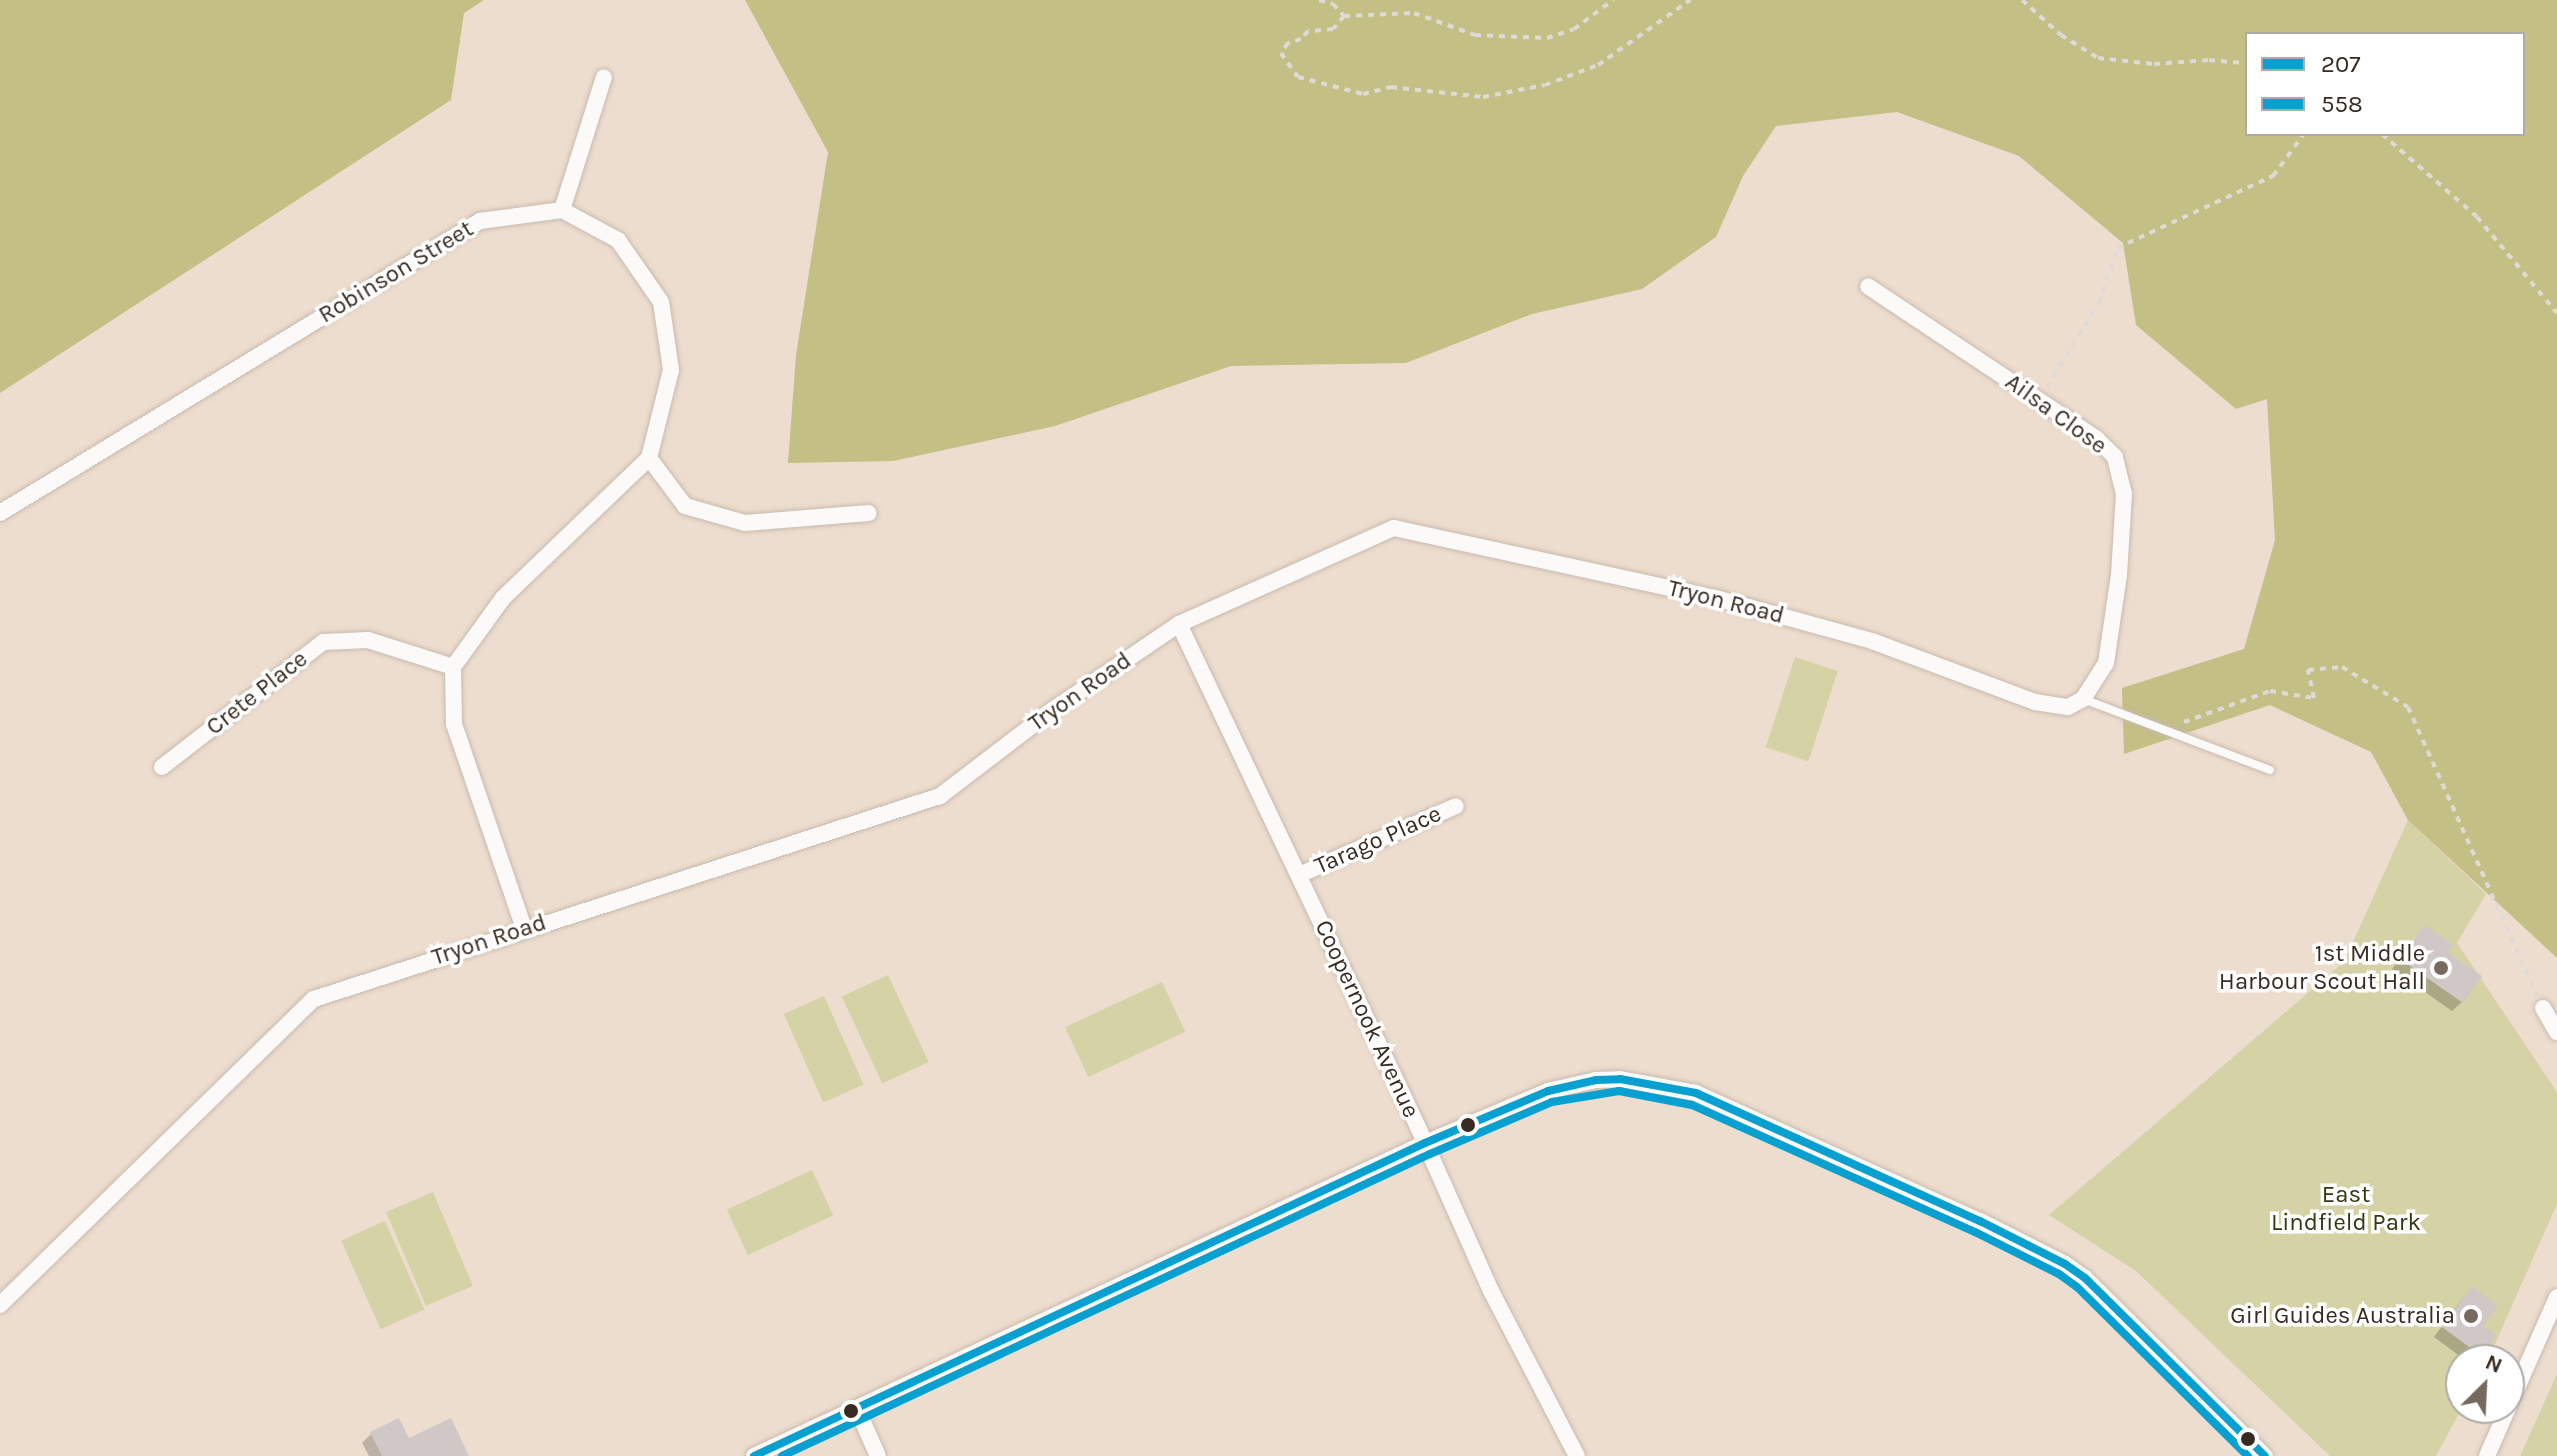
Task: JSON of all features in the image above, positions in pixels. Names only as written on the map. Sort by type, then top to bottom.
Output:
[{"type":"street","points":[[524,928],[454,724],[453,667],[503,598],[649,458],[671,370],[661,302],[618,240],[562,210],[604,77]]},
{"type":"street","name":"Robinson Street","points":[[0,513],[480,221],[562,210]]},
{"type":"street","name":"Ailsa Close","points":[[1868,286],[2097,439],[2115,457],[2124,494],[2124,539],[2106,663],[2083,699]]},
{"type":"street","points":[[649,458],[685,506],[745,523],[869,513]]},
{"type":"street","name":"Tryon Road","points":[[0,1305],[314,999],[524,928],[940,796],[1051,711],[1179,624],[1394,528],[1730,602],[1872,641],[2035,702],[2068,707],[2083,699]]},
{"type":"street","name":"Coopernook Avenue","points":[[1179,624],[1425,1143],[1491,1291],[1577,1456]]},
{"type":"street","name":"Crete Place","points":[[162,767],[323,642],[368,640],[453,667]]},
{"type":"street","name":"Tarago Place","points":[[1299,875],[1456,806]]},
{"type":"street","points":[[2543,1008],[2557,1032]]},
{"type":"street","points":[[754,1456],[1425,1143],[1572,1084],[1620,1079],[1696,1093],[1951,1207],[2065,1264],[2085,1278],[2265,1456]]},
{"type":"street","points":[[2525,1369],[2557,1297]]},
{"type":"street","points":[[857,1409],[878,1456]]},
{"type":"street","points":[[2487,1456],[2501,1424]]},
{"type":"lane","name":"Tryon Road","points":[[2083,699],[2270,770]]},
{"type":"path","points":[[1319,0],[1333,4],[1344,16]]},
{"type":"path","points":[[1613,0],[1574,29],[1547,38],[1475,35],[1414,13],[1344,16],[1333,29],[1308,31],[1301,39],[1288,43],[1281,53],[1298,77],[1363,94],[1391,87],[1483,97],[1545,85],[1598,65],[1690,0]]},
{"type":"path","points":[[2022,0],[2061,35],[2098,58],[2154,64],[2209,60],[2245,63]]},
{"type":"path","points":[[2039,399],[2099,303],[2117,248],[2273,176],[2303,136]]},
{"type":"path","points":[[2384,136],[2477,217],[2557,313]]},
{"type":"path","points":[[2162,729],[2270,691],[2314,698],[2308,670],[2342,667],[2408,707],[2543,1008]]},
{"type":"green space","points":[[1795,657],[1838,671],[1808,761],[1766,747]]},
{"type":"green space","name":"East Lindfield Park","points":[[2408,820],[2486,894],[2457,943],[2557,1092],[2557,1204],[2495,1344],[2445,1344],[2445,1424],[2453,1424],[2436,1456],[2330,1456],[2136,1271],[2049,1215],[2344,962]]},
{"type":"green space","points":[[888,975],[929,1062],[882,1084],[842,997]]},
{"type":"green space","points":[[1162,982],[1185,1032],[1088,1077],[1065,1027]]},
{"type":"green space","points":[[824,996],[863,1085],[823,1103],[784,1014]]},
{"type":"green space","points":[[812,1170],[833,1215],[748,1255],[727,1210]]},
{"type":"green space","points":[[433,1192],[473,1286],[426,1306],[386,1212]]},
{"type":"green space","points":[[385,1221],[424,1310],[381,1329],[341,1241]]},
{"type":"green space","points":[[2557,1374],[2557,1456],[2520,1456]]},
{"type":"shaded area","points":[[0,0],[484,0],[464,13],[451,100],[0,393]]},
{"type":"shaded area","points":[[745,0],[2557,0],[2557,958],[2408,820],[2371,752],[2270,705],[2124,754],[2122,688],[2244,649],[2275,540],[2267,399],[2236,409],[2136,325],[2123,243],[2019,156],[1897,112],[1776,126],[1743,176],[1716,237],[1642,289],[1532,314],[1406,363],[1231,366],[1055,426],[893,461],[788,463],[796,355],[828,152]]},
{"type":"building","name":"1st Middle Harbour Scout Hall","points":[[2424,925],[2453,945],[2448,953],[2482,976],[2463,1003],[2400,959]]},
{"type":"building","name":"Girl Guides Australia","points":[[2472,1286],[2498,1306],[2483,1326],[2496,1335],[2489,1344],[2465,1344],[2442,1327]]},
{"type":"building","points":[[399,1418],[409,1438],[451,1418],[469,1456],[382,1456],[370,1432]]},
{"type":"transit line","name":"207","points":[[754,1456],[1425,1143],[1548,1091],[1596,1080],[1620,1079],[1696,1093],[1980,1221],[2065,1264],[2085,1278],[2265,1456]]},
{"type":"transit line","name":"558","points":[[782,1456],[1430,1154],[1552,1102],[1619,1091],[1692,1105],[1975,1232],[2059,1274],[2077,1287],[2248,1456]]},
{"type":"place","name":"1st Middle Harbour Scout Hall","points":[[2441,968]]},
{"type":"place","name":"Girl Guides Australia","points":[[2471,1316]]}]
